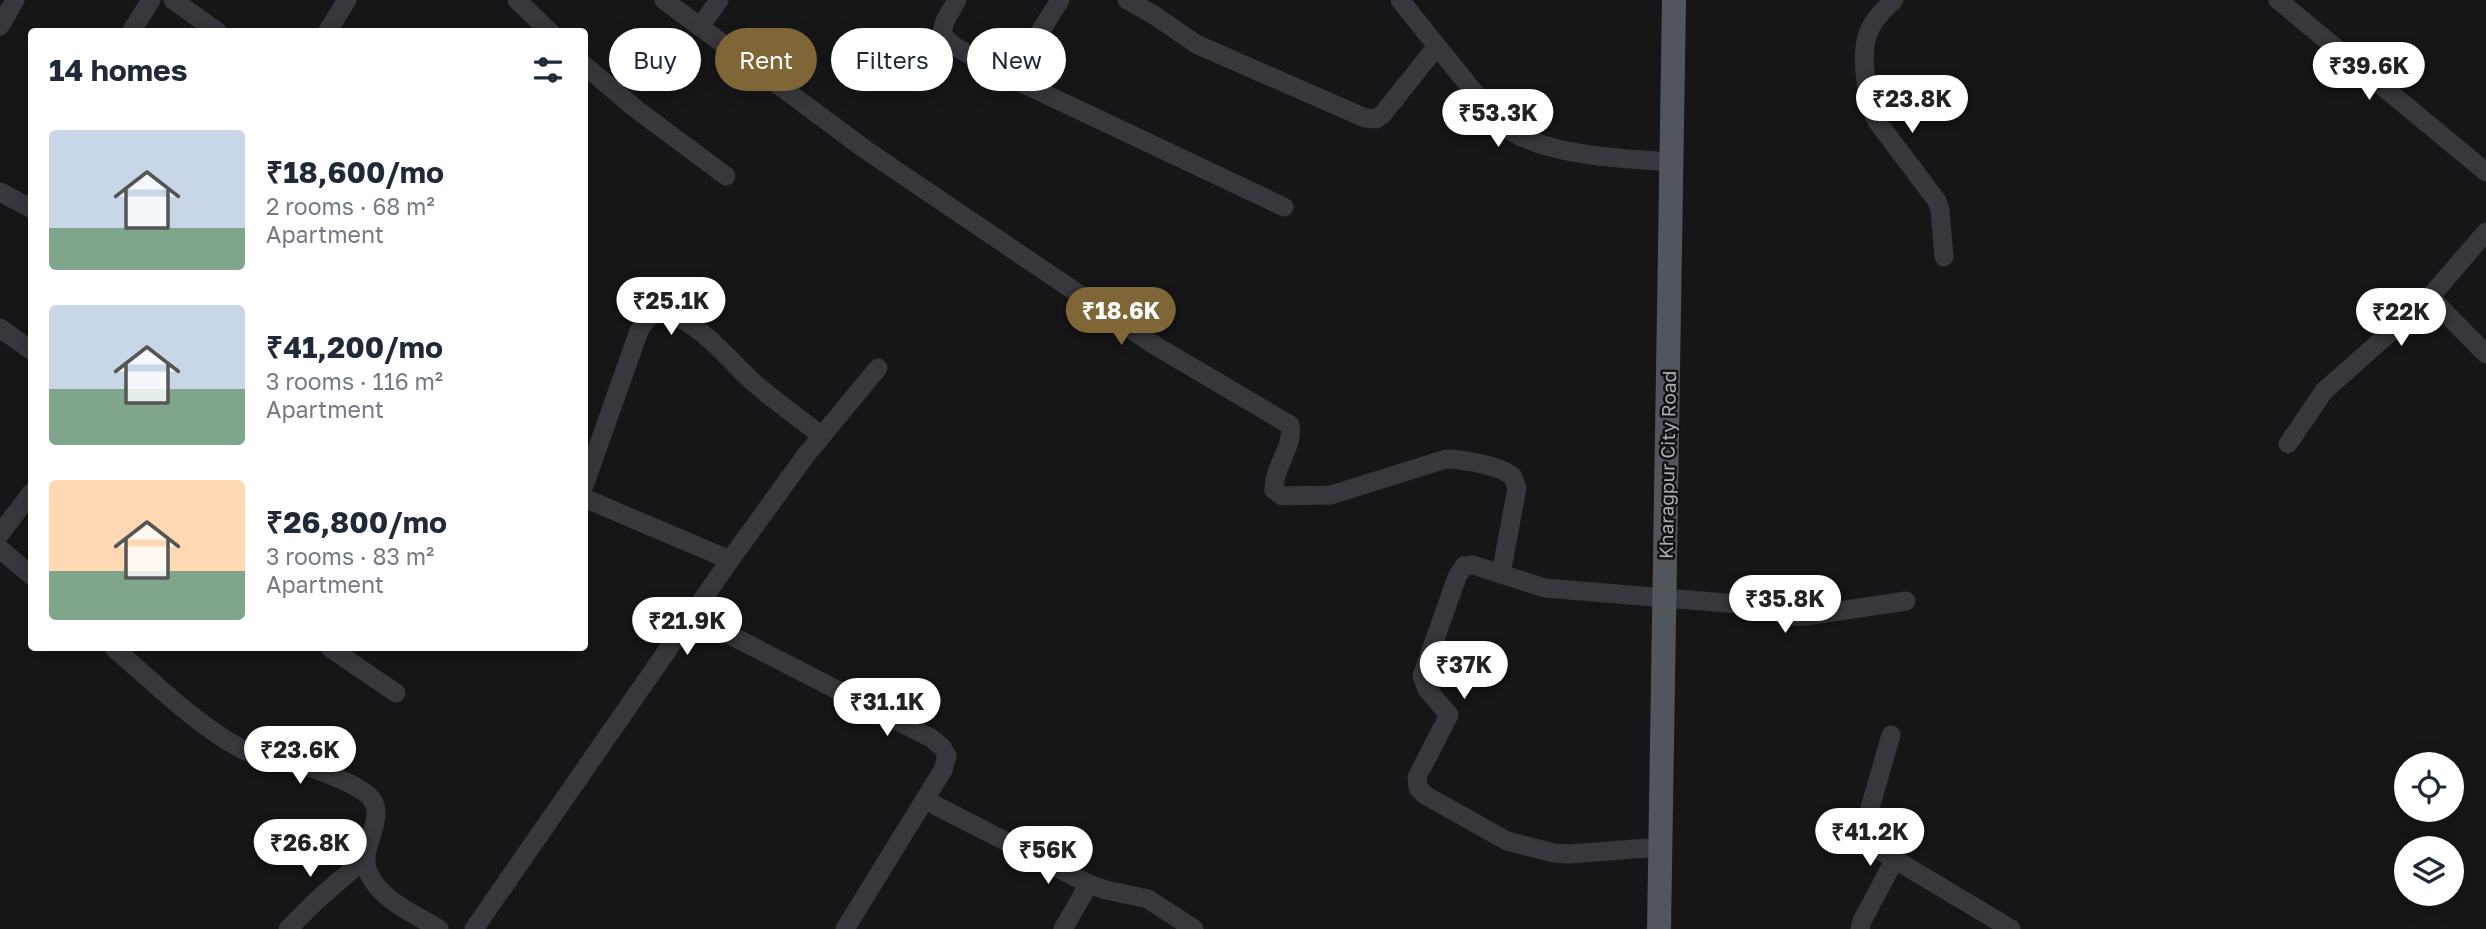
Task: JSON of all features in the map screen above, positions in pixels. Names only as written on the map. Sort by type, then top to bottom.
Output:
[{"type":"main road","name":"Kharagpur City Road","points":[[1658,929],[1674,0]]},
{"type":"street","points":[[0,26],[15,0]]},
{"type":"street","points":[[134,28],[151,0]]},
{"type":"street","points":[[173,0],[212,28]]},
{"type":"street","points":[[332,28],[347,0]]},
{"type":"street","points":[[517,0],[546,28]]},
{"type":"street","points":[[664,0],[866,150],[1151,343],[1290,425],[1292,435],[1273,481],[1274,489],[1282,496],[1331,495],[1446,459],[1460,459],[1503,471],[1513,477],[1517,488],[1501,574]]},
{"type":"street","points":[[699,27],[719,0]]},
{"type":"street","points":[[957,0],[942,32],[946,39],[967,52]]},
{"type":"street","points":[[1042,28],[1059,0]]},
{"type":"street","points":[[1127,0],[1196,44],[1366,118],[1376,119],[1382,115],[1437,46]]},
{"type":"street","points":[[1400,0],[1498,122],[1512,134],[1593,156],[1672,162]]},
{"type":"street","points":[[2278,0],[2486,172]]},
{"type":"street","points":[[1884,3],[1865,42],[1869,106],[1876,120],[1937,201],[1944,257]]},
{"type":"street","points":[[588,68],[636,109],[726,176]]},
{"type":"street","points":[[1039,91],[1284,207]]},
{"type":"street","points":[[0,192],[28,207]]},
{"type":"street","points":[[2288,444],[2330,384],[2430,297],[2486,232]]},
{"type":"street","points":[[2430,297],[2486,354]]},
{"type":"street","points":[[588,475],[639,331],[646,319],[656,313],[669,314],[697,330],[754,383],[822,436]]},
{"type":"street","points":[[0,328],[28,348]]},
{"type":"street","points":[[474,929],[730,560],[822,436],[878,368]]},
{"type":"street","points":[[0,534],[28,497]]},
{"type":"street","points":[[588,500],[730,560]]},
{"type":"street","points":[[0,549],[28,573]]},
{"type":"street","points":[[1660,847],[1570,855],[1507,842],[1425,795],[1418,788],[1417,777],[1448,715],[1427,689],[1422,676],[1457,577],[1464,566],[1473,565],[1545,588],[1750,605],[1792,616],[1906,601]]},
{"type":"street","points":[[691,615],[931,738],[942,747],[947,756],[943,770],[845,929]]},
{"type":"street","points":[[124,651],[225,739],[249,753],[308,767],[364,791],[375,802],[378,811],[364,859],[368,874],[381,892],[439,929]]},
{"type":"street","points":[[334,651],[396,693]]},
{"type":"street","points":[[1891,735],[1864,829],[1868,840],[2011,929]]},
{"type":"street","points":[[925,800],[1089,884],[1148,899],[1194,929]]},
{"type":"street","points":[[288,929],[364,859]]},
{"type":"street","points":[[1860,929],[1895,859]]},
{"type":"street","points":[[1063,929],[1089,884]]}]
